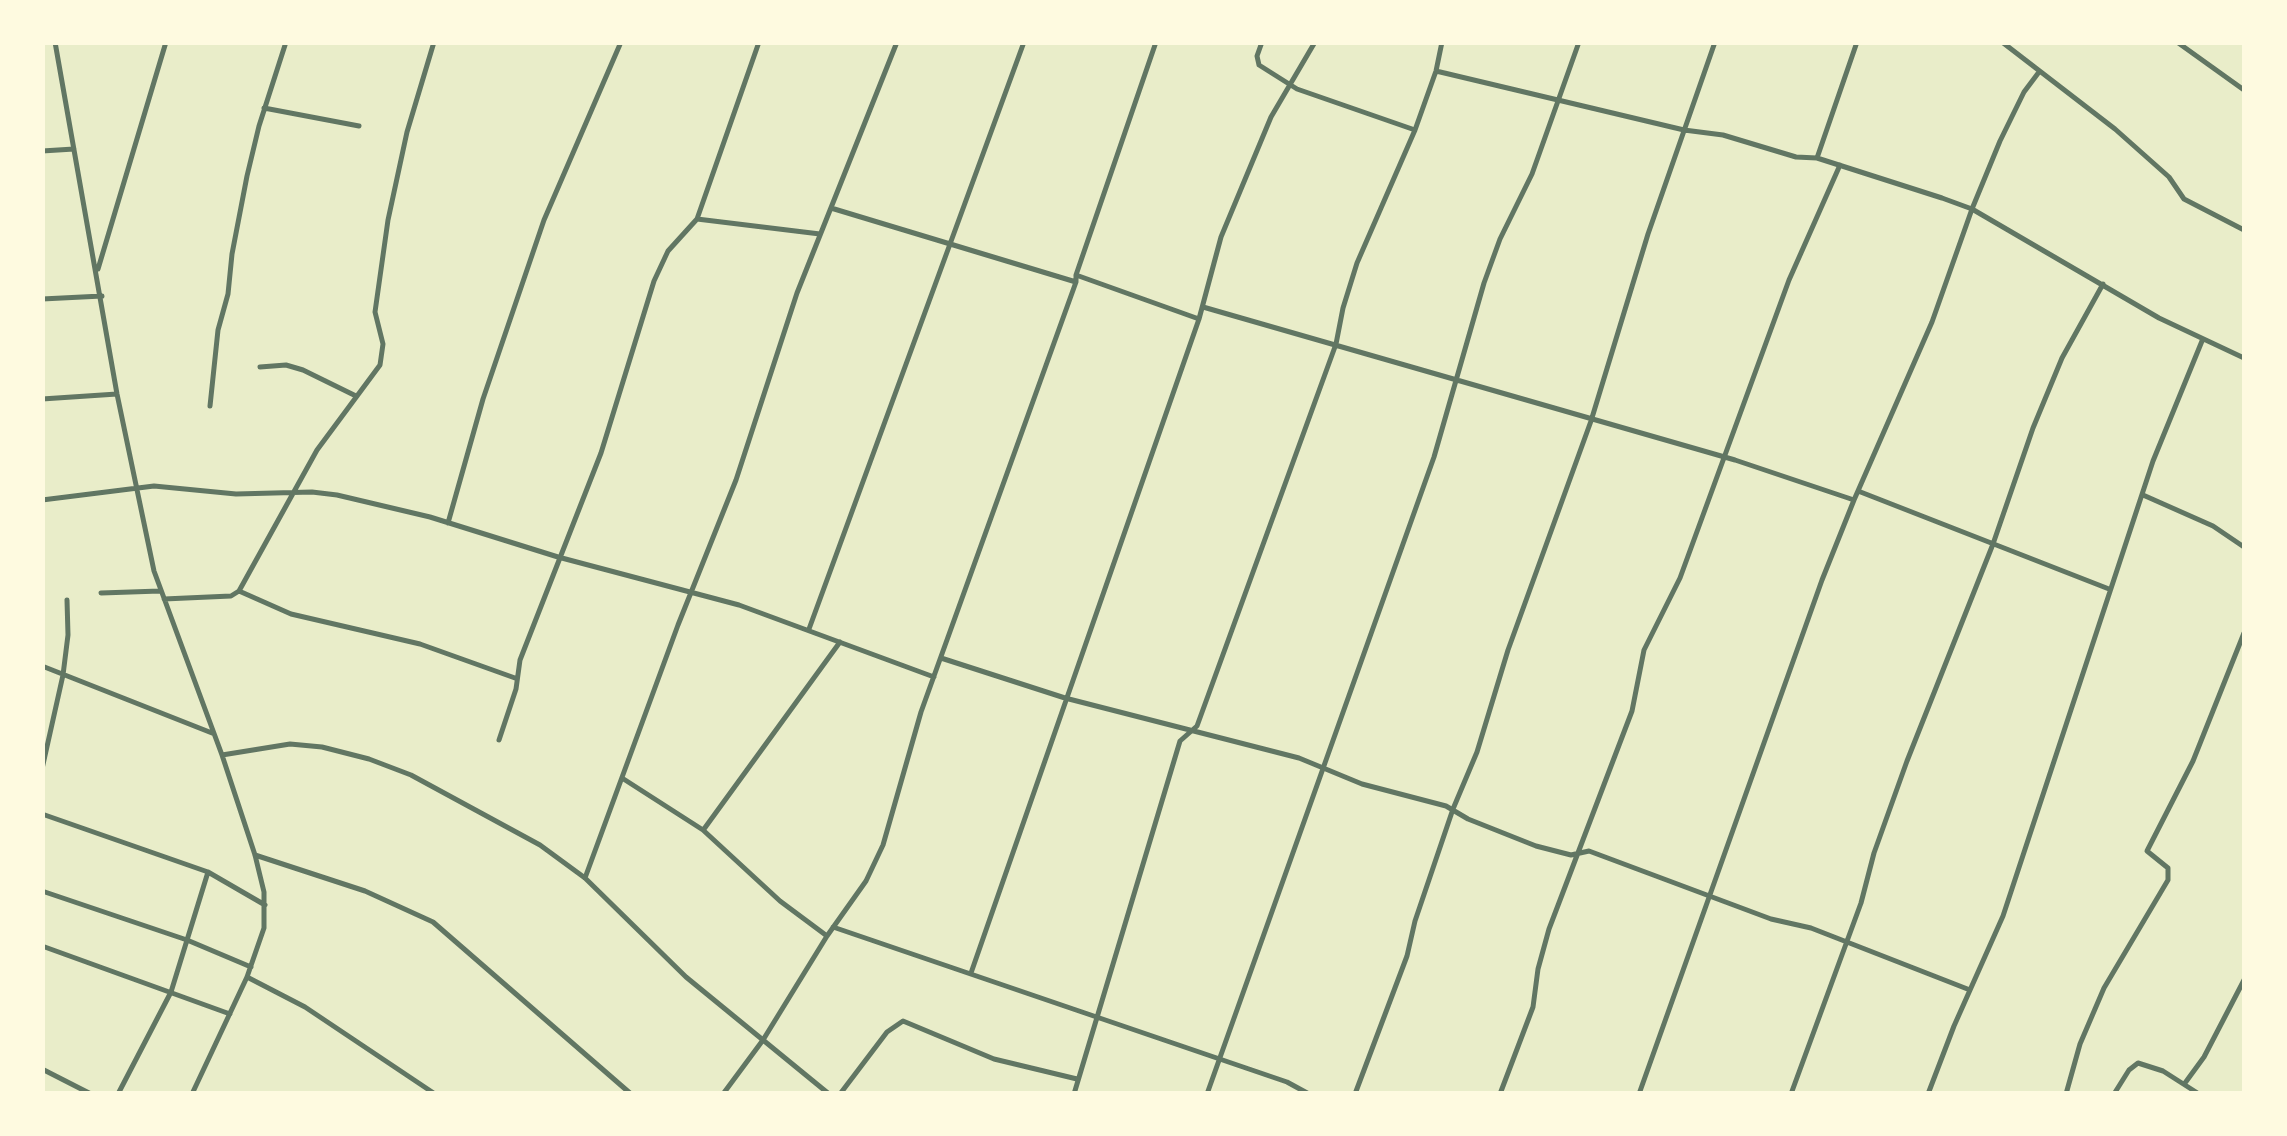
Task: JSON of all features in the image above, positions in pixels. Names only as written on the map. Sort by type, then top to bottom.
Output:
[{"type":"street","points":[[55,42],[117,394],[160,590],[255,854],[265,905],[264,928],[248,977],[194,1091],[203,1094]]},
{"type":"street","points":[[98,272],[166,42]]},
{"type":"street","points":[[210,406],[232,254],[264,108],[286,42]]},
{"type":"street","points":[[163,599],[232,596],[239,590],[317,450],[376,374],[384,353],[375,312],[388,220],[407,132],[434,42]]},
{"type":"street","points":[[448,523],[477,418],[544,220],[621,42]]},
{"type":"street","points":[[499,740],[516,689],[515,678],[611,424],[660,264],[697,218],[759,42]]},
{"type":"street","points":[[586,878],[736,480],[779,344],[897,42]]},
{"type":"street","points":[[809,629],[1024,42]]},
{"type":"street","points":[[723,1094],[764,1040],[827,936],[866,881],[883,845],[913,738],[1156,42]]},
{"type":"street","points":[[1262,42],[1257,56],[1259,65],[1290,84],[1324,100],[1415,130]]},
{"type":"street","points":[[971,973],[1199,319],[1220,236],[1271,116],[1315,42]]},
{"type":"street","points":[[1074,1094],[1180,741],[1197,726],[1336,344],[1342,308],[1357,263],[1415,130],[1442,42]]},
{"type":"street","points":[[1206,1094],[1434,457],[1489,268],[1532,174],[1578,42]]},
{"type":"street","points":[[1354,1094],[1404,966],[1414,922],[1591,421],[1715,42]]},
{"type":"street","points":[[1816,158],[1857,42]]},
{"type":"street","points":[[2002,42],[2115,129],[2168,177],[2184,198],[2244,230]]},
{"type":"street","points":[[2178,42],[2244,90]]},
{"type":"street","points":[[1436,71],[1684,130],[1723,135],[1796,157],[1816,158],[1972,209],[2202,341],[2244,358]]},
{"type":"street","points":[[1639,1094],[1854,500],[1932,322],[1972,209],[2010,120],[2039,72]]},
{"type":"street","points":[[264,108],[359,126]]},
{"type":"street","points":[[42,152],[74,149]]},
{"type":"street","points":[[1500,1094],[1533,1007],[1549,929],[1632,711],[1644,650],[1680,578],[1790,280],[1840,165]]},
{"type":"street","points":[[831,208],[1076,278],[1199,319]]},
{"type":"street","points":[[697,218],[820,234]]},
{"type":"street","points":[[1791,1094],[1907,761],[1993,544],[2006,500],[2052,382],[2103,284]]},
{"type":"street","points":[[42,299],[102,296]]},
{"type":"street","points":[[1203,307],[1723,458],[1854,500]]},
{"type":"street","points":[[1928,1094],[2003,916],[2164,431],[2202,341]]},
{"type":"street","points":[[260,366],[302,370],[356,396]]},
{"type":"street","points":[[42,399],[117,394]]},
{"type":"street","points":[[42,500],[136,488],[188,487],[236,494],[337,495],[739,605],[934,677]]},
{"type":"street","points":[[1858,490],[2109,590]]},
{"type":"street","points":[[2143,495],[2214,526],[2244,547]]},
{"type":"street","points":[[101,593],[160,590]]},
{"type":"street","points":[[239,590],[292,614],[404,640],[515,678]]},
{"type":"street","points":[[42,769],[63,676],[67,600]]},
{"type":"street","points":[[2066,1094],[2080,1044],[2104,988],[2168,880],[2168,868],[2147,851],[2188,772],[2244,632]]},
{"type":"street","points":[[703,830],[840,642]]},
{"type":"street","points":[[941,658],[1065,698],[1299,758],[1362,784],[1453,809],[1468,820],[1536,846],[1566,854],[1589,851],[1771,919],[1811,928],[1970,990]]},
{"type":"street","points":[[42,666],[212,732]]},
{"type":"street","points":[[222,756],[290,744],[322,747],[369,759],[432,786],[553,853],[586,878],[676,968],[829,1094]]},
{"type":"street","points":[[622,778],[703,830],[788,908],[827,936]]},
{"type":"street","points":[[42,814],[208,872],[265,905]]},
{"type":"street","points":[[255,854],[365,891],[434,922],[631,1094]]},
{"type":"street","points":[[118,1094],[172,992],[208,872]]},
{"type":"street","points":[[42,891],[187,940],[251,967]]},
{"type":"street","points":[[834,926],[1287,1082],[1309,1094]]},
{"type":"street","points":[[42,946],[230,1014]]},
{"type":"street","points":[[248,977],[305,1007],[435,1094]]},
{"type":"street","points":[[2185,1083],[2204,1057],[2244,980]]},
{"type":"street","points":[[840,1094],[887,1032],[903,1021],[994,1058],[1077,1078]]},
{"type":"street","points":[[2114,1094],[2129,1070],[2138,1064],[2154,1067],[2200,1094]]},
{"type":"street","points":[[42,1069],[92,1094]]}]
